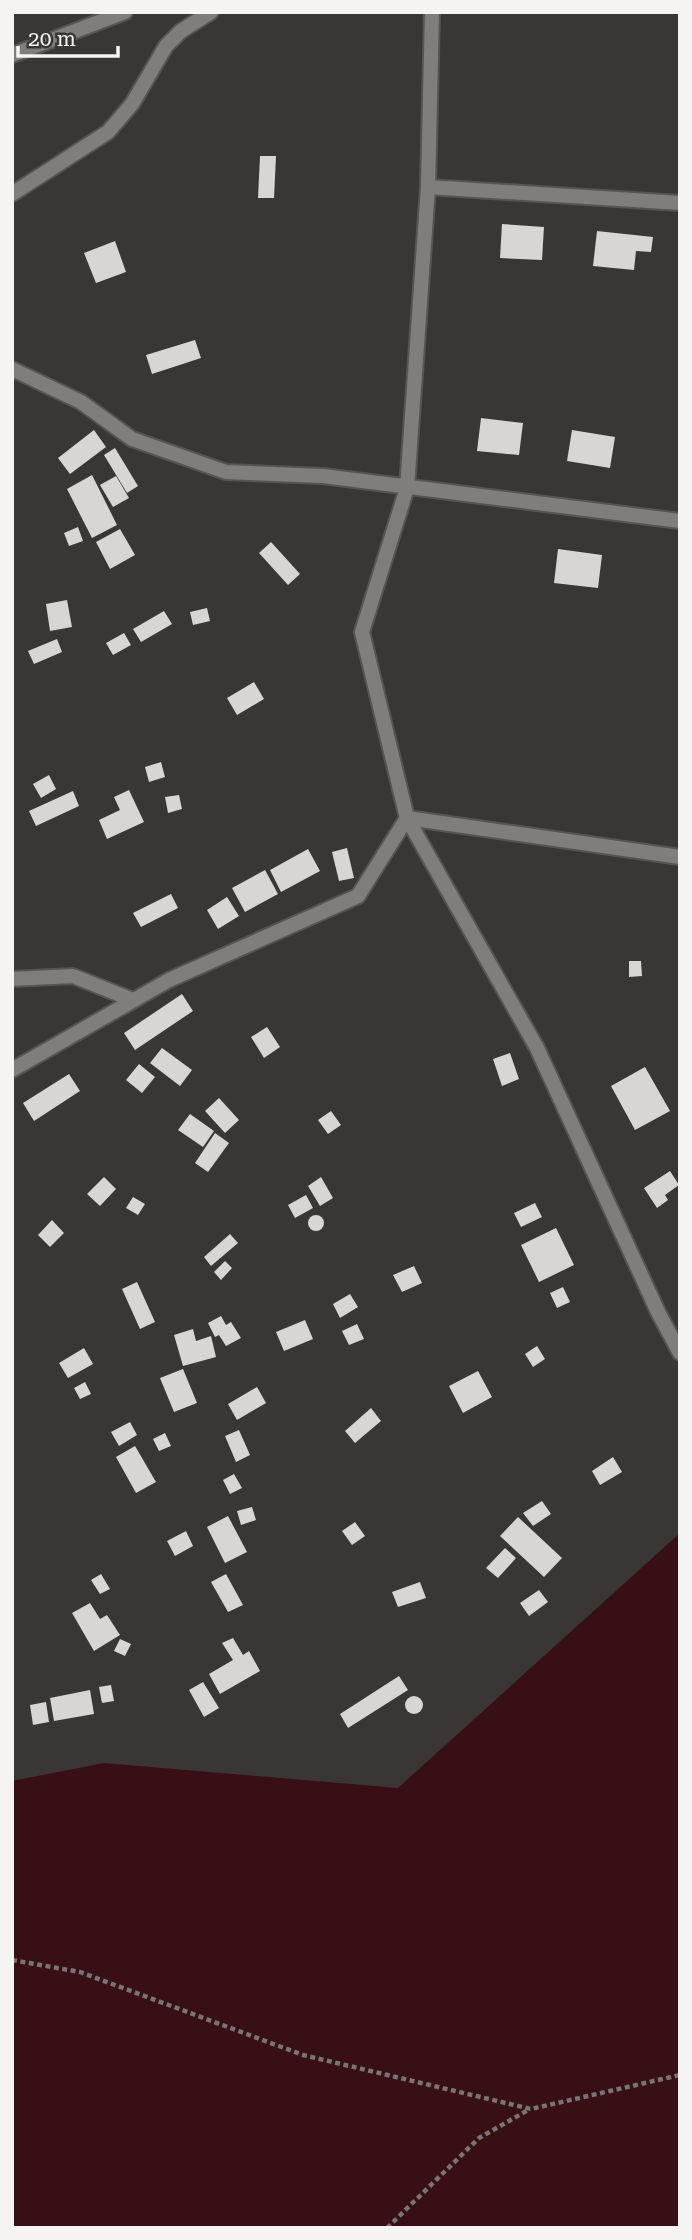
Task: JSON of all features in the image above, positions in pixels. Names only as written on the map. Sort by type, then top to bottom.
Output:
[{"type":"street","points":[[12,55],[125,12]]},
{"type":"street","points":[[12,194],[108,132],[132,104],[166,46],[181,31],[211,12]]},
{"type":"street","points":[[432,12],[428,187],[407,488],[362,632],[407,818],[537,1048],[658,1312],[680,1353]]},
{"type":"street","points":[[428,187],[680,203]]},
{"type":"street","points":[[12,369],[81,402],[132,439],[226,472],[323,476],[680,521]]},
{"type":"street","points":[[407,818],[680,857]]},
{"type":"street","points":[[12,1070],[169,980],[358,896],[407,818]]},
{"type":"street","points":[[12,979],[73,976],[133,1000]]},
{"type":"path","points":[[12,1960],[80,1972],[303,2055],[531,2109]]},
{"type":"path","points":[[387,2228],[478,2138],[531,2109],[680,2075]]},
{"type":"shaded area","points":[[680,1533],[680,2228],[12,2228],[12,1781],[104,1763],[398,1788]]},
{"type":"building","points":[[260,156],[276,156],[274,198],[258,198]]},
{"type":"building","points":[[502,224],[544,227],[542,260],[500,258]]},
{"type":"building","points":[[597,231],[653,237],[651,252],[636,251],[634,270],[593,266]]},
{"type":"building","points":[[115,241],[126,272],[96,283],[84,253]]},
{"type":"building","points":[[195,340],[201,358],[152,374],[146,355]]},
{"type":"building","points":[[481,418],[523,423],[519,455],[477,451]]},
{"type":"building","points":[[94,430],[106,447],[70,474],[58,458]]},
{"type":"building","points":[[572,430],[615,437],[610,468],[567,461]]},
{"type":"building","points":[[115,448],[138,486],[127,493],[104,455]]},
{"type":"building","points":[[92,475],[117,525],[92,538],[67,489]]},
{"type":"building","points":[[116,476],[129,498],[113,507],[100,485]]},
{"type":"building","points":[[78,527],[83,541],[69,546],[64,533]]},
{"type":"building","points":[[120,529],[135,555],[110,569],[96,542]]},
{"type":"building","points":[[271,542],[300,574],[288,585],[259,553]]},
{"type":"building","points":[[558,549],[602,555],[598,588],[554,583]]},
{"type":"building","points":[[67,600],[72,627],[50,631],[46,604]]},
{"type":"building","points":[[207,608],[210,621],[193,625],[190,612]]},
{"type":"building","points":[[164,611],[172,624],[141,642],[133,629]]},
{"type":"building","points":[[124,633],[131,645],[113,655],[106,643]]},
{"type":"building","points":[[57,639],[62,652],[34,664],[28,651]]},
{"type":"building","points":[[254,682],[264,699],[237,715],[227,698]]},
{"type":"building","points":[[161,762],[165,777],[149,782],[145,767]]},
{"type":"building","points":[[49,775],[56,789],[41,798],[33,784]]},
{"type":"building","points":[[129,790],[144,822],[107,839],[99,820],[120,810],[114,797]]},
{"type":"building","points":[[73,791],[79,806],[36,826],[29,811]]},
{"type":"building","points":[[179,795],[182,809],[168,813],[165,797]]},
{"type":"building","points":[[347,848],[354,878],[339,881],[332,852]]},
{"type":"building","points":[[308,849],[320,871],[281,892],[270,870]]},
{"type":"building","points":[[265,870],[278,894],[245,912],[232,888]]},
{"type":"building","points":[[171,894],[178,908],[141,927],[133,913]]},
{"type":"building","points":[[227,897],[239,916],[218,929],[207,910]]},
{"type":"building","points":[[629,961],[641,961],[642,976],[629,977]]},
{"type":"building","points":[[182,994],[193,1011],[135,1050],[124,1033]]},
{"type":"building","points":[[267,1027],[280,1047],[264,1058],[251,1037]]},
{"type":"building","points":[[162,1048],[192,1070],[180,1086],[150,1063]]},
{"type":"building","points":[[510,1053],[519,1079],[502,1086],[493,1059]]},
{"type":"building","points":[[139,1064],[155,1077],[142,1093],[126,1080]]},
{"type":"building","points":[[645,1067],[670,1111],[635,1130],[611,1086]]},
{"type":"building","points":[[69,1074],[80,1091],[34,1121],[23,1103]]},
{"type":"building","points":[[219,1098],[239,1120],[225,1133],[205,1111]]},
{"type":"building","points":[[331,1111],[341,1125],[328,1134],[318,1120]]},
{"type":"building","points":[[190,1114],[214,1131],[203,1147],[178,1130]]},
{"type":"building","points":[[215,1133],[229,1143],[208,1172],[195,1163]]},
{"type":"building","points":[[670,1171],[679,1185],[665,1195],[668,1200],[657,1208],[644,1188]]},
{"type":"building","points":[[104,1177],[116,1189],[100,1206],[87,1194]]},
{"type":"building","points":[[321,1177],[333,1198],[320,1206],[308,1186]]},
{"type":"building","points":[[306,1195],[313,1208],[295,1218],[288,1205]]},
{"type":"building","points":[[133,1197],[145,1204],[138,1215],[126,1208]]},
{"type":"building","points":[[535,1203],[542,1217],[521,1227],[514,1213]]},
{"type":"building","points":[[316,1215],[324,1223],[316,1231],[308,1223]]},
{"type":"building","points":[[52,1220],[64,1233],[50,1247],[38,1235]]},
{"type":"building","points":[[556,1228],[574,1265],[539,1282],[521,1245]]},
{"type":"building","points":[[230,1234],[238,1243],[211,1266],[204,1257]]},
{"type":"building","points":[[225,1261],[232,1268],[221,1280],[214,1272]]},
{"type":"building","points":[[414,1266],[422,1283],[402,1292],[393,1275]]},
{"type":"building","points":[[137,1282],[155,1322],[140,1329],[122,1289]]},
{"type":"building","points":[[563,1287],[570,1302],[557,1308],[550,1293]]},
{"type":"building","points":[[350,1294],[358,1307],[340,1318],[333,1304]]},
{"type":"building","points":[[221,1316],[226,1325],[231,1322],[241,1338],[226,1346],[219,1335],[215,1337],[208,1323]]},
{"type":"building","points":[[305,1320],[313,1339],[284,1351],[276,1332]]},
{"type":"building","points":[[357,1324],[364,1339],[349,1345],[342,1331]]},
{"type":"building","points":[[193,1329],[196,1341],[211,1336],[216,1357],[183,1366],[174,1335]]},
{"type":"building","points":[[537,1346],[545,1359],[533,1367],[525,1354]]},
{"type":"building","points":[[84,1348],[93,1364],[68,1378],[59,1363]]},
{"type":"building","points":[[183,1369],[197,1403],[174,1412],[160,1378]]},
{"type":"building","points":[[478,1371],[492,1397],[463,1413],[449,1386]]},
{"type":"building","points":[[85,1382],[91,1394],[80,1399],[74,1388]]},
{"type":"building","points":[[257,1387],[266,1403],[237,1420],[228,1404]]},
{"type":"building","points":[[371,1408],[381,1421],[355,1443],[345,1431]]},
{"type":"building","points":[[130,1422],[137,1435],[119,1446],[111,1432]]},
{"type":"building","points":[[239,1430],[250,1455],[236,1462],[225,1436]]},
{"type":"building","points":[[165,1433],[171,1446],[159,1451],[153,1439]]},
{"type":"building","points":[[135,1446],[156,1482],[136,1493],[116,1457]]},
{"type":"building","points":[[613,1457],[622,1472],[600,1485],[592,1471]]},
{"type":"building","points":[[234,1474],[242,1488],[230,1494],[223,1480]]},
{"type":"building","points":[[542,1501],[551,1514],[533,1526],[523,1513]]},
{"type":"building","points":[[252,1507],[256,1520],[241,1525],[237,1511]]},
{"type":"building","points":[[228,1516],[247,1552],[225,1563],[207,1527]]},
{"type":"building","points":[[518,1517],[562,1558],[544,1577],[500,1536]]},
{"type":"building","points":[[355,1522],[365,1536],[352,1545],[342,1531]]},
{"type":"building","points":[[186,1531],[193,1546],[175,1556],[167,1541]]},
{"type":"building","points":[[505,1548],[516,1558],[498,1578],[486,1568]]},
{"type":"building","points":[[101,1574],[110,1589],[100,1594],[91,1580]]},
{"type":"building","points":[[226,1574],[243,1605],[228,1612],[211,1582]]},
{"type":"building","points":[[420,1582],[426,1598],[398,1607],[392,1592]]},
{"type":"building","points":[[539,1590],[548,1602],[529,1616],[520,1603]]},
{"type":"building","points":[[90,1603],[100,1619],[107,1615],[120,1635],[94,1651],[72,1613]]},
{"type":"building","points":[[233,1638],[243,1655],[249,1651],[260,1671],[220,1694],[209,1674],[233,1660],[222,1643]]},
{"type":"building","points":[[120,1639],[131,1644],[125,1656],[114,1651]]},
{"type":"building","points":[[399,1676],[408,1690],[348,1728],[340,1714]]},
{"type":"building","points":[[203,1682],[219,1708],[204,1717],[189,1690]]},
{"type":"building","points":[[111,1685],[114,1701],[102,1703],[99,1687]]},
{"type":"building","points":[[90,1690],[94,1714],[54,1721],[50,1698]]},
{"type":"building","points":[[414,1696],[420,1699],[423,1705],[420,1711],[414,1714],[408,1711],[405,1705],[408,1699]]},
{"type":"building","points":[[46,1702],[49,1722],[33,1725],[30,1705]]}]
